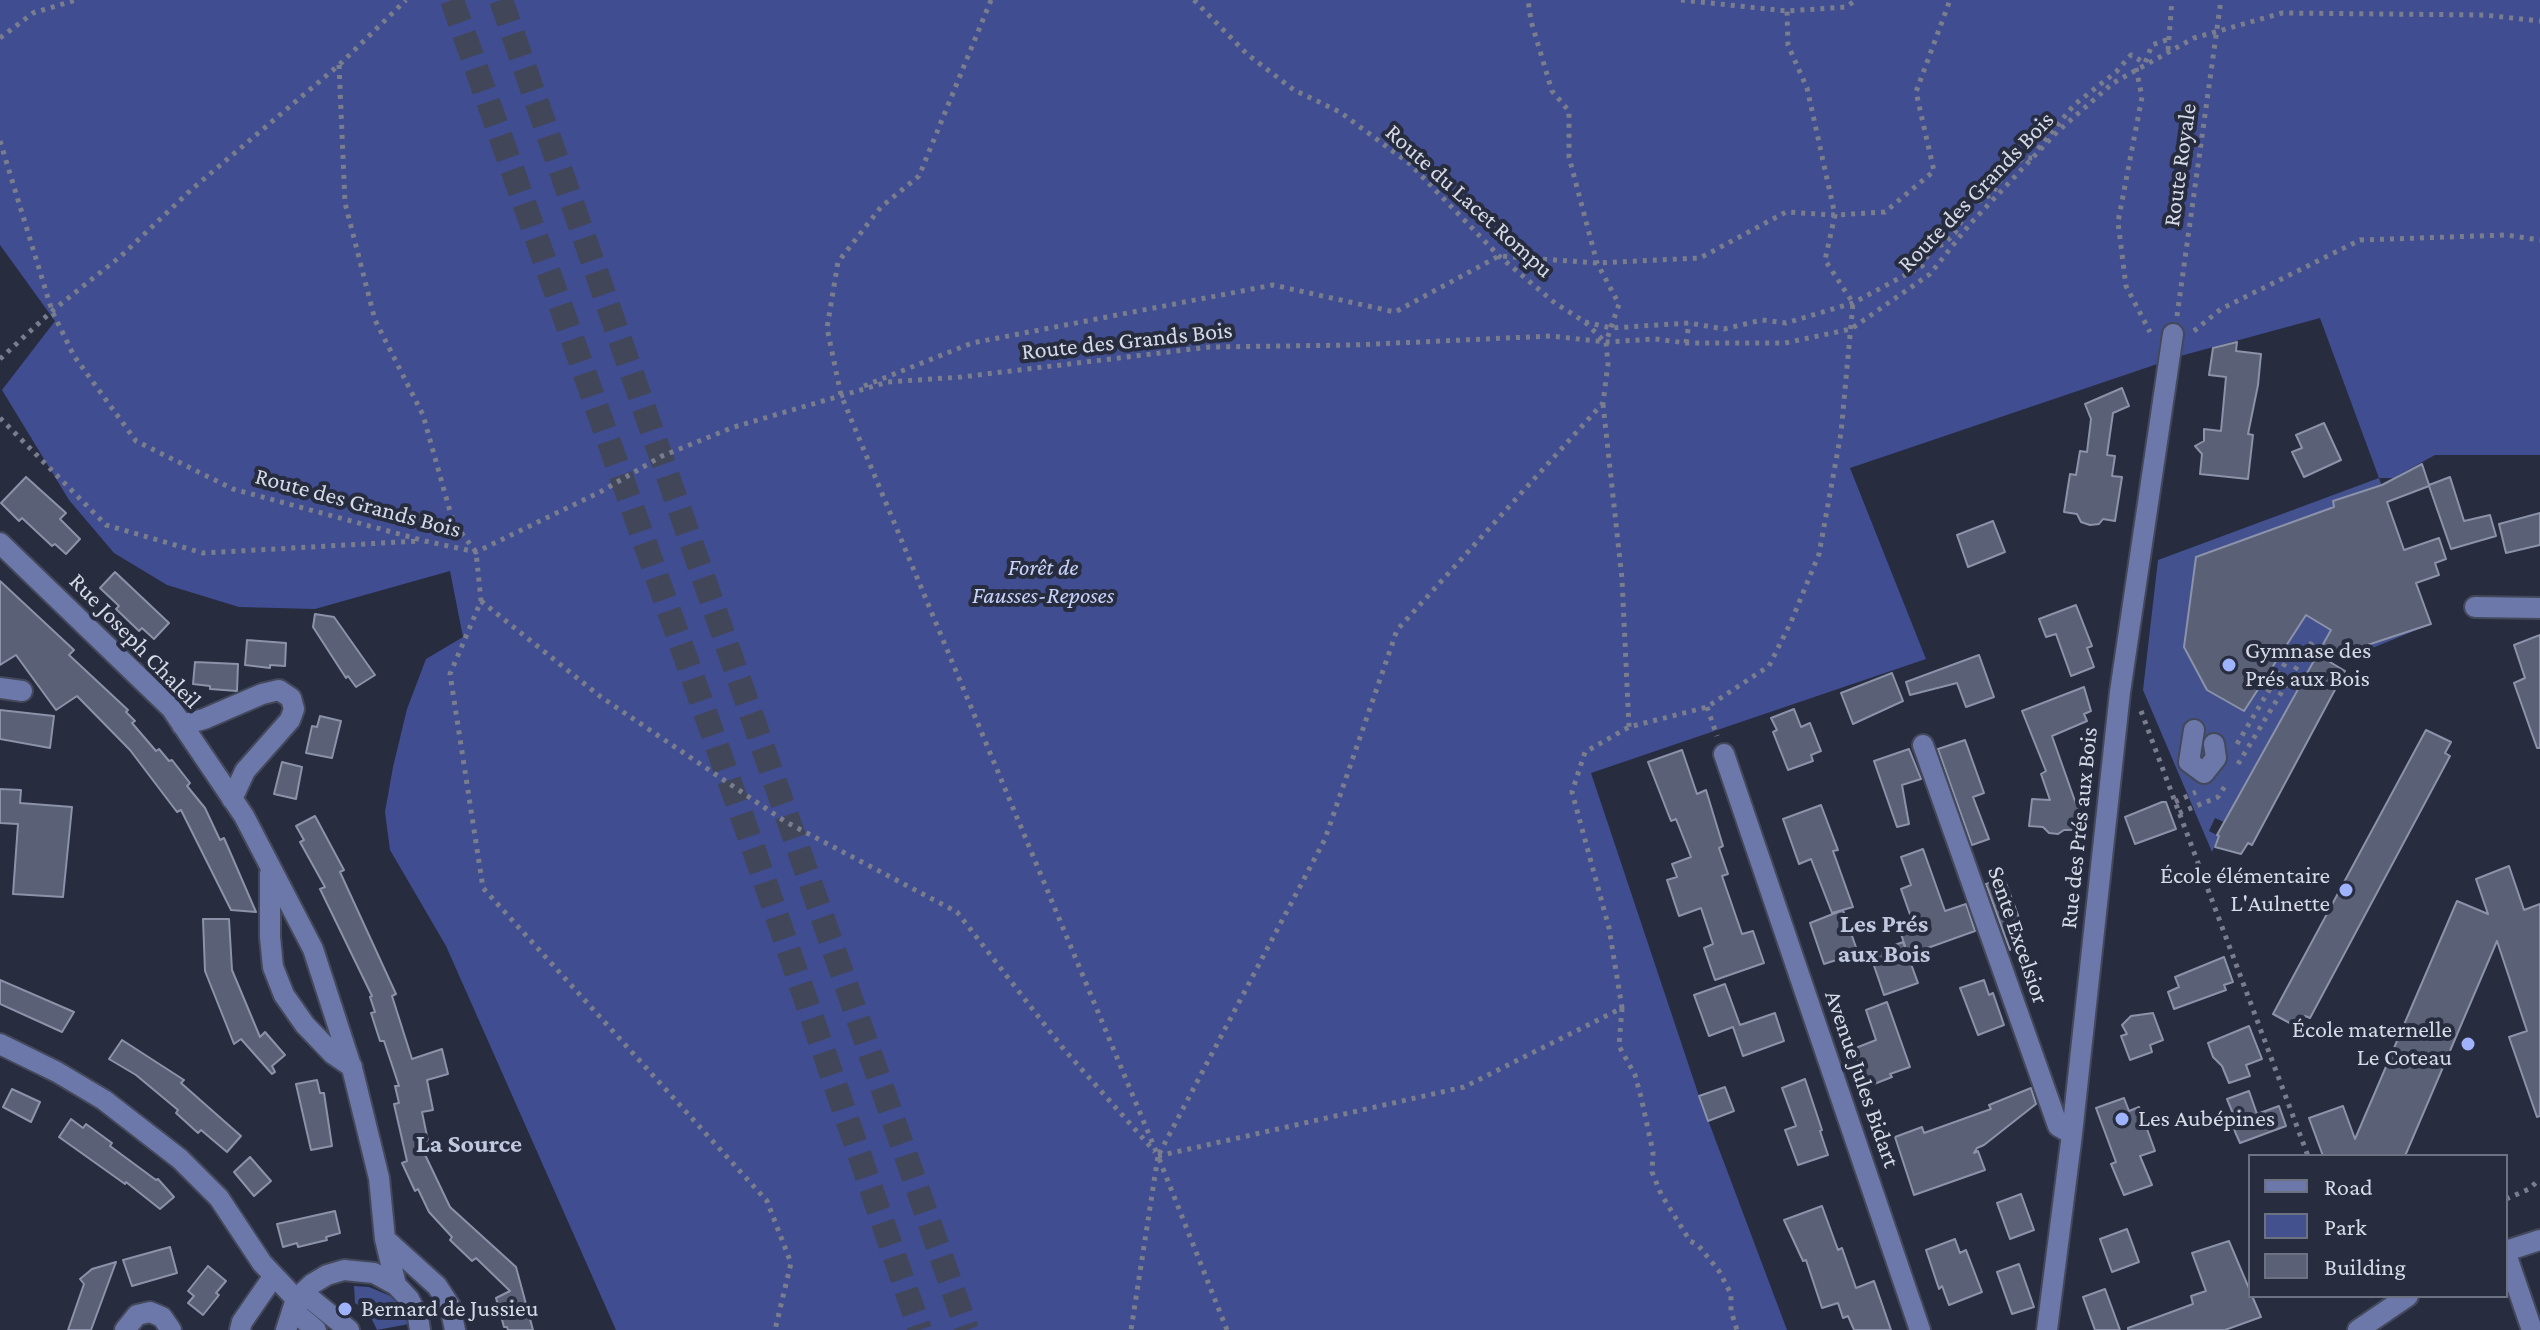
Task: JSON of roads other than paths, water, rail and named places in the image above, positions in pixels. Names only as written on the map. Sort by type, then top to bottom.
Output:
[{"type":"street","name":"Rue des Prés aux Bois","points":[[2047,1330],[2072,1134],[2120,692],[2166,341]]},
{"type":"street","name":"Rue Joseph Chaleil","points":[[0,543],[171,708],[232,799],[270,867],[313,949],[352,1067],[379,1178],[385,1239],[396,1285]]},
{"type":"street","points":[[2475,607],[2540,608]]},
{"type":"street","points":[[0,688],[22,691]]},
{"type":"street","points":[[182,725],[262,694],[279,690],[291,698],[294,709],[290,720],[245,771],[232,799]]},
{"type":"street","points":[[2194,730],[2189,762],[2204,773],[2216,758],[2214,744]]},
{"type":"street","name":"Sente Excelsior","points":[[1923,745],[2058,1126],[2072,1134]]},
{"type":"street","name":"Avenue Jules Bidart","points":[[1724,754],[1920,1330]]},
{"type":"street","name":"Rue Joseph Chaleil","points":[[270,867],[273,967],[284,995],[305,1025],[333,1054],[352,1067]]},
{"type":"street","points":[[0,1044],[104,1100],[180,1159],[219,1198],[273,1277],[296,1299],[297,1314],[316,1330]]},
{"type":"street","points":[[362,1270],[385,1239],[437,1286],[450,1306],[455,1330]]},
{"type":"street","points":[[2508,1252],[2540,1240]]},
{"type":"street","points":[[2508,1259],[2532,1330]]},
{"type":"street","points":[[286,1330],[296,1299],[312,1284],[344,1270],[362,1270],[396,1285],[409,1299],[418,1317],[420,1330]]},
{"type":"street","points":[[240,1330],[242,1322],[273,1277]]},
{"type":"street","points":[[2358,1330],[2405,1298]]},
{"type":"street","points":[[296,1299],[311,1299],[349,1330]]},
{"type":"street","points":[[125,1330],[137,1315],[150,1312],[162,1317],[171,1330]]},
{"type":"tunnel","points":[[452,0],[755,853],[920,1330]]},
{"type":"tunnel","points":[[501,0],[967,1330]]},
{"type":"place","name":"Gymnase des Prés aux Bois","points":[[2229,665]]},
{"type":"place","name":"École élémentaire L'Aulnette","points":[[2346,890]]},
{"type":"place","name":"École maternelle Le Coteau","points":[[2468,1044]]},
{"type":"place","name":"Les Aubépines","points":[[2122,1119]]},
{"type":"place","name":"Bernard de Jussieu","points":[[345,1309]]},
{"type":"district","name":"Les Prés aux Bois","points":[[1884,939]]},
{"type":"district","name":"La Source","points":[[469,1144]]},
{"type":"park label","name":"Forêt de Fausses-Reposes","points":[[1043,582]]}]
